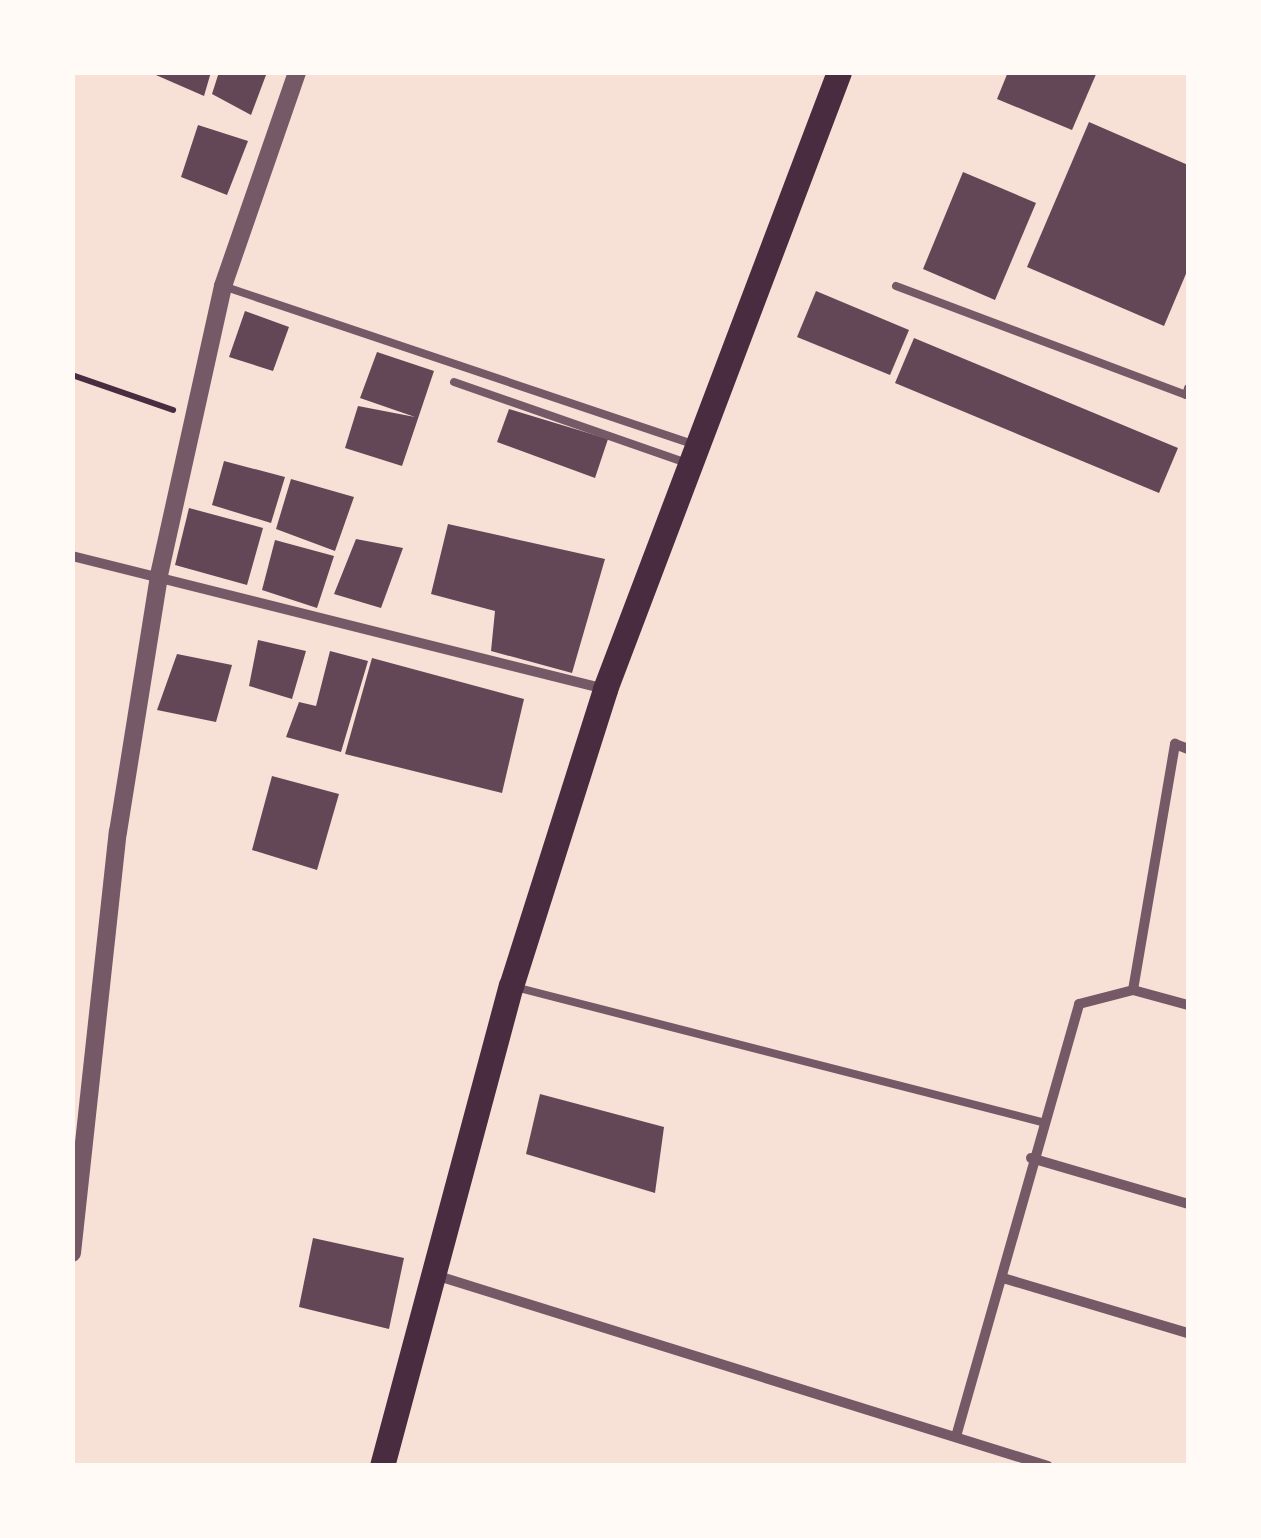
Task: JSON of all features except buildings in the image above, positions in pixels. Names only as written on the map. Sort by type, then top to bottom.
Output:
[{"type":"main road","points":[[382,1466],[510,986],[605,689],[689,453],[839,72]]},
{"type":"street","points":[[72,1253],[118,832],[159,575],[223,286],[297,72]]},
{"type":"street","points":[[72,556],[605,689]]},
{"type":"street","points":[[1133,990],[1175,744],[1188,749]]},
{"type":"street","points":[[957,1433],[1003,1278],[1031,1158],[1079,1004],[1133,990],[1188,1005]]},
{"type":"street","points":[[1031,1158],[1188,1204]]},
{"type":"street","points":[[434,1274],[957,1433],[1048,1466]]},
{"type":"street","points":[[1003,1278],[1188,1334]]},
{"type":"lane","points":[[223,286],[689,453]]},
{"type":"lane","points":[[896,286],[1186,395],[1188,388]]},
{"type":"lane","points":[[454,382],[689,453]]},
{"type":"lane","points":[[510,986],[1042,1122]]},
{"type":"path","points":[[72,375],[193,417]]}]
